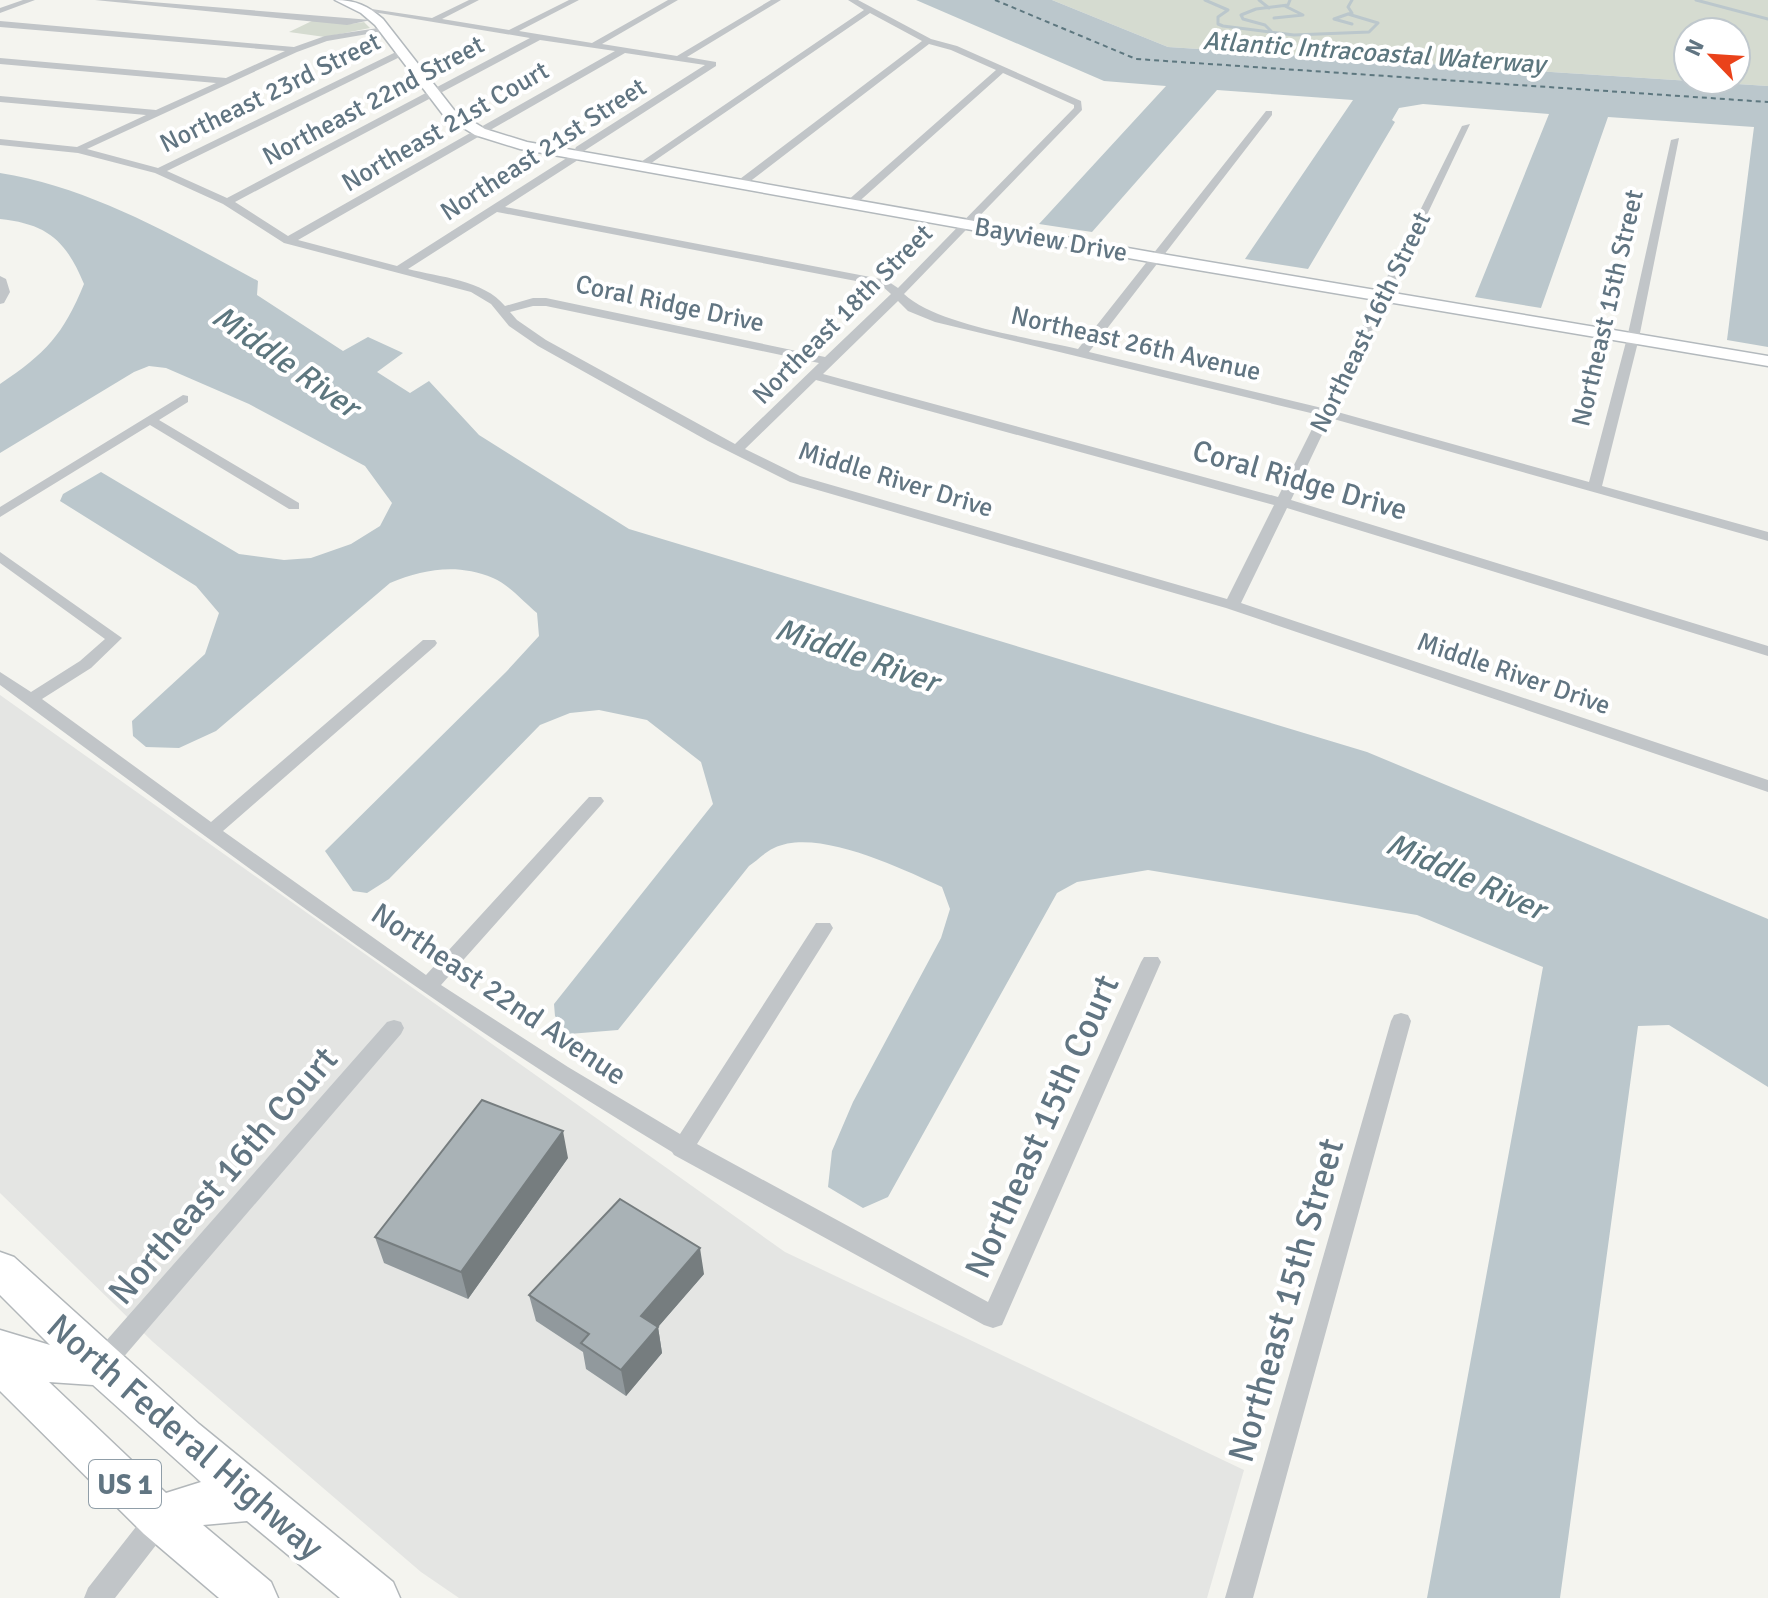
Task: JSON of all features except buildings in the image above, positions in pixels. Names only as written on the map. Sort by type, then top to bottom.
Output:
[{"type":"main road","name":"North Federal Highway","points":[[0,1269],[100,1366],[251,1499],[377,1598]]},
{"type":"main road","points":[[0,1349],[41,1363],[100,1366]]},
{"type":"main road","name":"US 1","points":[[0,1363],[160,1518],[255,1598]]},
{"type":"main road","points":[[160,1518],[186,1505],[213,1499],[251,1499]]},
{"type":"street","points":[[0,11],[31,0]]},
{"type":"street","points":[[99,0],[351,22],[407,16],[680,58],[777,0]]},
{"type":"street","name":"Bayview Drive","points":[[341,0],[372,19],[435,92],[449,113],[480,132],[525,146],[1156,258],[1768,361]]},
{"type":"street","points":[[434,20],[475,0]]},
{"type":"street","points":[[511,32],[575,0]]},
{"type":"street","points":[[594,45],[674,0]]},
{"type":"street","points":[[850,204],[1003,69],[954,48],[928,41],[852,0]]},
{"type":"street","points":[[640,166],[870,9]]},
{"type":"street","points":[[78,150],[294,50],[372,19]]},
{"type":"street","points":[[0,24],[294,50]]},
{"type":"street","name":"Northeast 22nd Street","points":[[227,202],[539,37]]},
{"type":"street","points":[[740,184],[928,41]]},
{"type":"street","name":"Northeast 21st Court","points":[[288,241],[624,50]]},
{"type":"street","name":"Northeast 23rd Street","points":[[159,171],[401,53]]},
{"type":"street","name":"Northeast 21st Street","points":[[397,271],[577,156],[580,149],[713,64],[680,58]]},
{"type":"street","points":[[0,61],[229,81]]},
{"type":"street","name":"Northeast 18th Street","points":[[737,449],[897,295],[1079,108],[1078,103],[1003,69]]},
{"type":"street","points":[[0,99],[158,114]]},
{"type":"street","points":[[1080,355],[1269,113]]},
{"type":"street","name":"Northeast 16th Street","points":[[1232,605],[1467,126]]},
{"type":"street","name":"Northeast 15th Street","points":[[1594,489],[1633,338],[1676,140]]},
{"type":"street","name":"Middle River Drive","points":[[0,142],[78,150],[159,171],[227,202],[288,241],[475,290],[542,343],[795,479],[1232,605],[1768,786]]},
{"type":"street","name":"Northeast 26th Avenue","points":[[495,208],[886,283],[912,308],[939,319],[1326,413],[1768,537]]},
{"type":"street","points":[[0,279],[4,292],[0,300]]},
{"type":"street","name":"Coral Ridge Drive","points":[[504,310],[533,302],[546,302],[827,361]]},
{"type":"street","name":"Coral Ridge Drive","points":[[813,375],[1281,502],[1768,651]]},
{"type":"street","points":[[0,513],[183,399]]},
{"type":"street","points":[[150,420],[294,506]]},
{"type":"street","points":[[0,556],[114,638],[100,654],[76,672],[30,699]]},
{"type":"street","points":[[212,831],[429,643]]},
{"type":"street","name":"Northeast 22nd Avenue","points":[[0,677],[428,986],[682,1149],[993,1317]]},
{"type":"street","points":[[428,986],[595,801]]},
{"type":"street","points":[[682,1149],[823,928]]},
{"type":"street","name":"Northeast 15th Court","points":[[993,1317],[1151,962]]},
{"type":"street","name":"Northeast 15th Street","points":[[1239,1598],[1401,1021]]},
{"type":"street","name":"Northeast 16th Court","points":[[100,1366],[394,1028]]},
{"type":"street","points":[[98,1598],[160,1518]]},
{"type":"shaded area","points":[[1052,0],[1768,0],[1768,86],[1752,85],[1752,16],[1672,16],[1672,80],[1168,47]]},
{"type":"shaded area","points":[[314,20],[350,24],[364,22],[370,28],[325,37],[289,32]]},
{"type":"shaded area","points":[[0,695],[785,1252],[1244,1470],[1207,1598],[459,1598],[421,1572],[153,1342],[0,1193]]},
{"type":"water","points":[[916,0],[1052,0],[1168,47],[1672,80],[1672,96],[1752,96],[1752,85],[1768,86],[1768,347],[1727,340],[1754,127],[1608,117],[1541,308],[1475,297],[1549,114],[1423,104],[1399,108],[1392,120],[1395,122],[1308,269],[1245,259],[1353,100],[1217,90],[1092,232],[1039,224],[1166,86],[1104,81]]},
{"type":"water","name":"Middle River","points":[[0,173],[34,180],[101,202],[196,248],[258,281],[257,295],[343,351],[368,337],[403,353],[377,372],[410,393],[429,381],[479,435],[629,529],[1367,752],[1768,919],[1768,1087],[1669,1025],[1638,1026],[1560,1598],[1427,1598],[1543,967],[1417,915],[1148,870],[1077,882],[1057,893],[888,1197],[863,1208],[828,1187],[832,1151],[853,1102],[941,938],[950,909],[942,887],[883,861],[836,846],[792,843],[774,848],[749,866],[618,1030],[569,1034],[555,1016],[554,1004],[713,804],[701,762],[647,720],[599,710],[570,713],[540,725],[389,879],[367,893],[353,891],[325,851],[539,636],[537,613],[516,594],[493,578],[466,570],[428,571],[390,583],[216,731],[179,748],[146,747],[133,736],[132,721],[205,654],[219,613],[196,586],[60,501],[63,494],[101,472],[239,554],[284,560],[311,558],[351,544],[380,526],[392,503],[365,466],[249,404],[166,368],[149,366],[134,372],[0,453],[0,384],[51,342],[68,317],[84,284],[70,256],[53,237],[31,225],[0,219]]},
{"type":"waterway","name":"Atlantic Intracoastal Waterway","points":[[1205,0],[1228,10],[1218,17],[1218,24],[1223,26],[1294,35],[1369,32],[1378,23],[1348,14]]},
{"type":"waterway","points":[[1259,0],[1268,7]]},
{"type":"waterway","points":[[1268,7],[1288,5],[1290,0]]},
{"type":"waterway","points":[[1348,14],[1352,13],[1348,7],[1352,0]]},
{"type":"waterway","points":[[1696,0],[1768,19]]},
{"type":"waterway","name":"Atlantic Intracoastal Waterway","points":[[1274,18],[1303,15],[1285,6]]},
{"type":"waterway","name":"Atlantic Intracoastal Waterway","points":[[1268,7],[1241,15],[1243,19],[1265,25],[1271,31]]},
{"type":"waterway","name":"Atlantic Intracoastal Waterway","points":[[1348,14],[1334,19],[1352,24]]},
{"type":"ferry route","points":[[995,0],[1136,59],[1768,102]]}]
